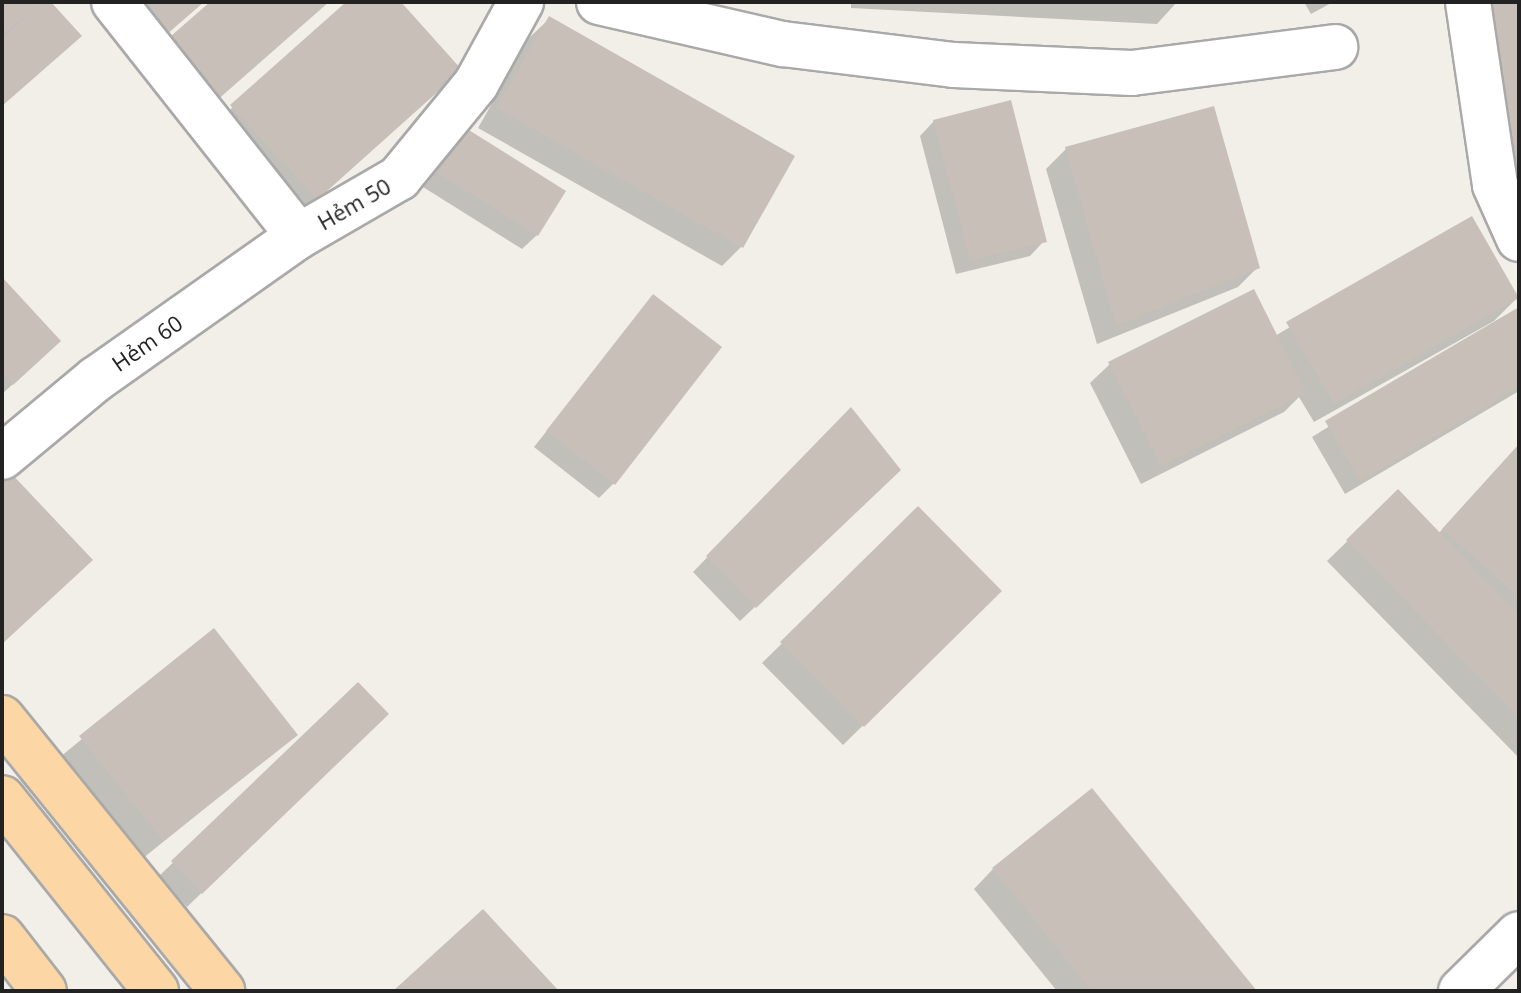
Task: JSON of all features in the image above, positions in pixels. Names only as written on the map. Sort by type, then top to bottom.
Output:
[{"type":"main road","points":[[2,718],[222,991]]},
{"type":"main road","points":[[2,798],[156,991]]},
{"type":"main road","points":[[2,937],[44,991]]},
{"type":"street","name":"Hẻm 50","points":[[114,2],[299,236],[399,178],[476,84],[521,2]]},
{"type":"street","points":[[599,2],[783,44],[954,65],[1132,73],[1335,47]]},
{"type":"street","points":[[1468,2],[1495,185],[1519,239]]},
{"type":"street","name":"Hẻm 60","points":[[2,457],[96,379],[299,236]]},
{"type":"street","points":[[1461,991],[1519,934]]},
{"type":"building","points":[[2,2],[51,2],[82,36],[2,106],[2,38],[38,7],[2,34]]},
{"type":"building","points":[[140,2],[204,2],[166,35]]},
{"type":"building","points":[[210,2],[329,2],[215,102],[163,43]]},
{"type":"building","points":[[346,2],[401,2],[462,70],[317,200],[230,105]]},
{"type":"building","points":[[1485,2],[1519,2],[1519,146],[1505,143]]},
{"type":"building","points":[[549,16],[795,156],[743,248],[496,108]]},
{"type":"building","points":[[1011,100],[1047,242],[970,261],[933,120]]},
{"type":"building","points":[[1214,106],[1260,268],[1116,326],[1065,147]]},
{"type":"building","points":[[456,122],[566,191],[538,236],[428,167]]},
{"type":"building","points":[[1472,216],[1519,298],[1334,404],[1286,322]]},
{"type":"building","points":[[2,277],[61,341],[13,385],[2,372]]},
{"type":"building","points":[[1254,289],[1306,393],[1161,466],[1108,362]]},
{"type":"building","points":[[653,294],[722,347],[615,485],[546,431]]},
{"type":"building","points":[[1519,307],[1519,387],[1360,481],[1325,421]]},
{"type":"building","points":[[851,407],[901,470],[756,608],[706,556]]},
{"type":"building","points":[[1519,444],[1519,598],[1442,529]]},
{"type":"building","points":[[9,471],[93,560],[2,644],[2,477]]},
{"type":"building","points":[[1398,489],[1519,615],[1519,718],[1346,540]]},
{"type":"building","points":[[918,506],[1002,591],[864,727],[780,642]]},
{"type":"building","points":[[214,628],[298,735],[163,841],[79,736]]},
{"type":"building","points":[[358,682],[389,714],[202,894],[171,861]]},
{"type":"building","points":[[1092,788],[1257,991],[1092,991],[992,868]]},
{"type":"building","points":[[483,909],[559,991],[393,991]]}]
